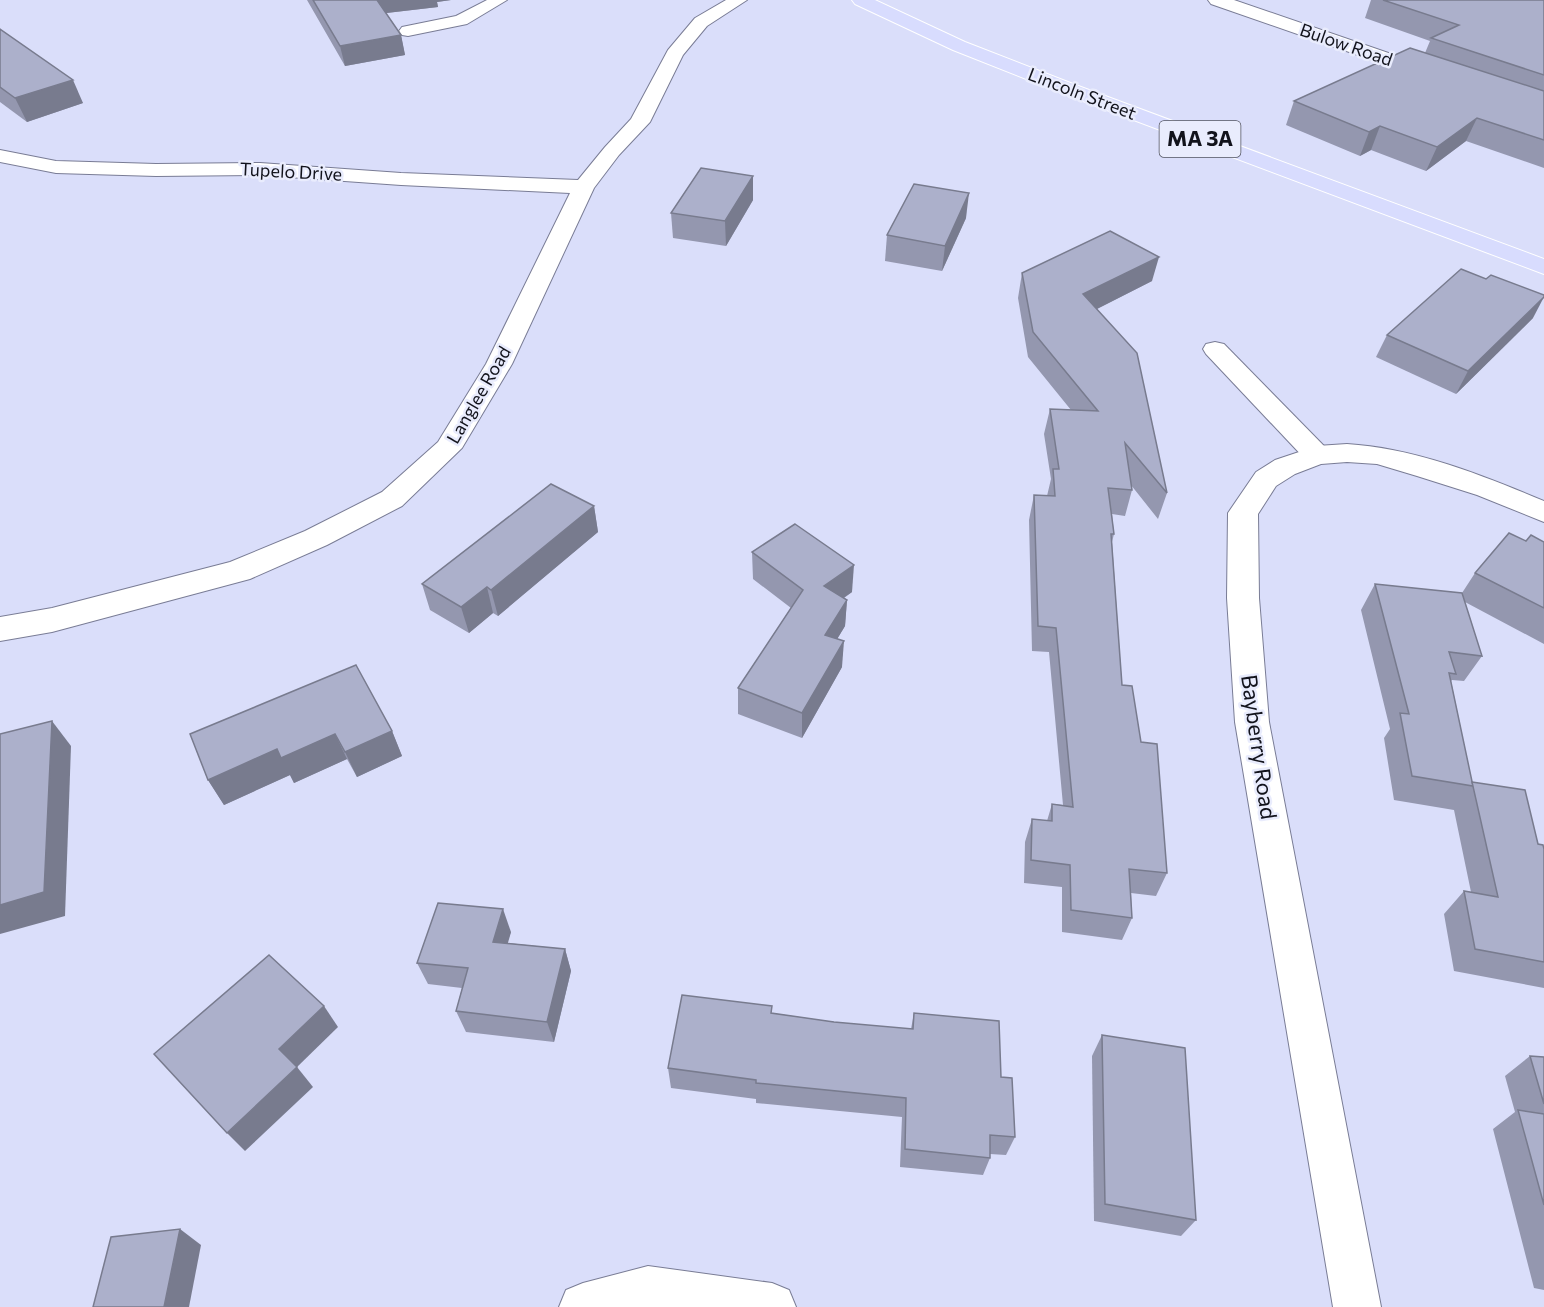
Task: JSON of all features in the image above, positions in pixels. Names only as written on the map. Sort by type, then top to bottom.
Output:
[{"type":"main road","name":"Lincoln Street","points":[[861,0],[959,46],[1055,84],[1544,267]]},
{"type":"street","name":"Langlee Road","points":[[0,628],[52,620],[239,571],[316,538],[392,499],[448,448],[499,364],[584,187],[612,151],[640,122],[675,54],[701,22],[738,0]]},
{"type":"street","name":"Bulow Road","points":[[1217,0],[1440,77]]},
{"type":"street","name":"Tupelo Drive","points":[[0,156],[56,167],[156,170],[260,169],[584,187]]},
{"type":"street","name":"Bayberry Road","points":[[1357,1307],[1252,722],[1243,598],[1243,513],[1266,478],[1285,467],[1317,455],[1347,453],[1378,456],[1487,488],[1544,512]]},
{"type":"street","points":[[604,1301],[648,1290],[772,1307]]},
{"type":"lane","points":[[408,31],[461,20],[499,0]]},
{"type":"lane","points":[[1215,349],[1317,455]]},
{"type":"building","points":[[313,0],[377,0],[401,35],[340,46]]},
{"type":"building","points":[[1383,0],[1544,0],[1544,75],[1431,38],[1459,25]]},
{"type":"building","points":[[0,29],[73,80],[15,98],[0,87]]},
{"type":"building","points":[[1410,48],[1544,91],[1544,140],[1477,118],[1437,147],[1380,126],[1369,132],[1294,101]]},
{"type":"building","points":[[701,168],[753,176],[725,221],[671,213]]},
{"type":"building","points":[[914,184],[969,193],[945,246],[887,235]]},
{"type":"building","points":[[1110,231],[1159,257],[1083,294],[1137,353],[1167,493],[1125,443],[1132,490],[1108,488],[1114,534],[1111,534],[1122,685],[1132,686],[1141,742],[1157,744],[1167,873],[1129,869],[1132,918],[1071,910],[1070,865],[1031,860],[1032,819],[1052,821],[1052,804],[1073,807],[1056,628],[1038,626],[1034,495],[1055,496],[1053,469],[1059,469],[1050,409],[1098,411],[1033,332],[1022,273]]},
{"type":"building","points":[[1461,269],[1486,279],[1491,275],[1544,295],[1468,371],[1387,335]]},
{"type":"building","points":[[551,484],[594,506],[491,590],[487,587],[461,607],[422,584]]},
{"type":"building","points":[[795,524],[854,565],[824,586],[847,600],[825,635],[844,641],[802,713],[738,688],[803,590],[752,552]]},
{"type":"building","points":[[1509,533],[1526,541],[1531,535],[1544,542],[1544,608],[1475,573]]},
{"type":"building","points":[[1375,584],[1462,593],[1482,656],[1449,652],[1456,674],[1449,673],[1473,786],[1412,776],[1400,713],[1409,714]]},
{"type":"building","points":[[356,665],[392,731],[345,752],[335,734],[281,758],[277,749],[208,780],[190,734]]},
{"type":"building","points":[[52,721],[44,892],[0,905],[0,734]]},
{"type":"building","points":[[1472,782],[1525,790],[1538,844],[1543,845],[1544,849],[1544,962],[1475,949],[1464,891],[1498,897]]},
{"type":"building","points":[[438,903],[503,909],[493,942],[565,949],[547,1022],[456,1011],[468,968],[417,963]]},
{"type":"building","points":[[269,955],[324,1006],[279,1049],[297,1067],[227,1133],[154,1054]]},
{"type":"building","points":[[682,995],[772,1006],[771,1013],[834,1022],[913,1029],[914,1013],[999,1021],[1001,1077],[1012,1078],[1015,1137],[990,1135],[990,1158],[905,1149],[906,1098],[756,1083],[756,1080],[668,1068]]},
{"type":"building","points":[[1102,1035],[1185,1048],[1196,1220],[1105,1204]]},
{"type":"building","points":[[1530,1056],[1544,1057],[1544,1104]]},
{"type":"building","points":[[1518,1110],[1544,1114],[1544,1205]]},
{"type":"building","points":[[180,1229],[164,1307],[93,1307],[111,1237]]}]
